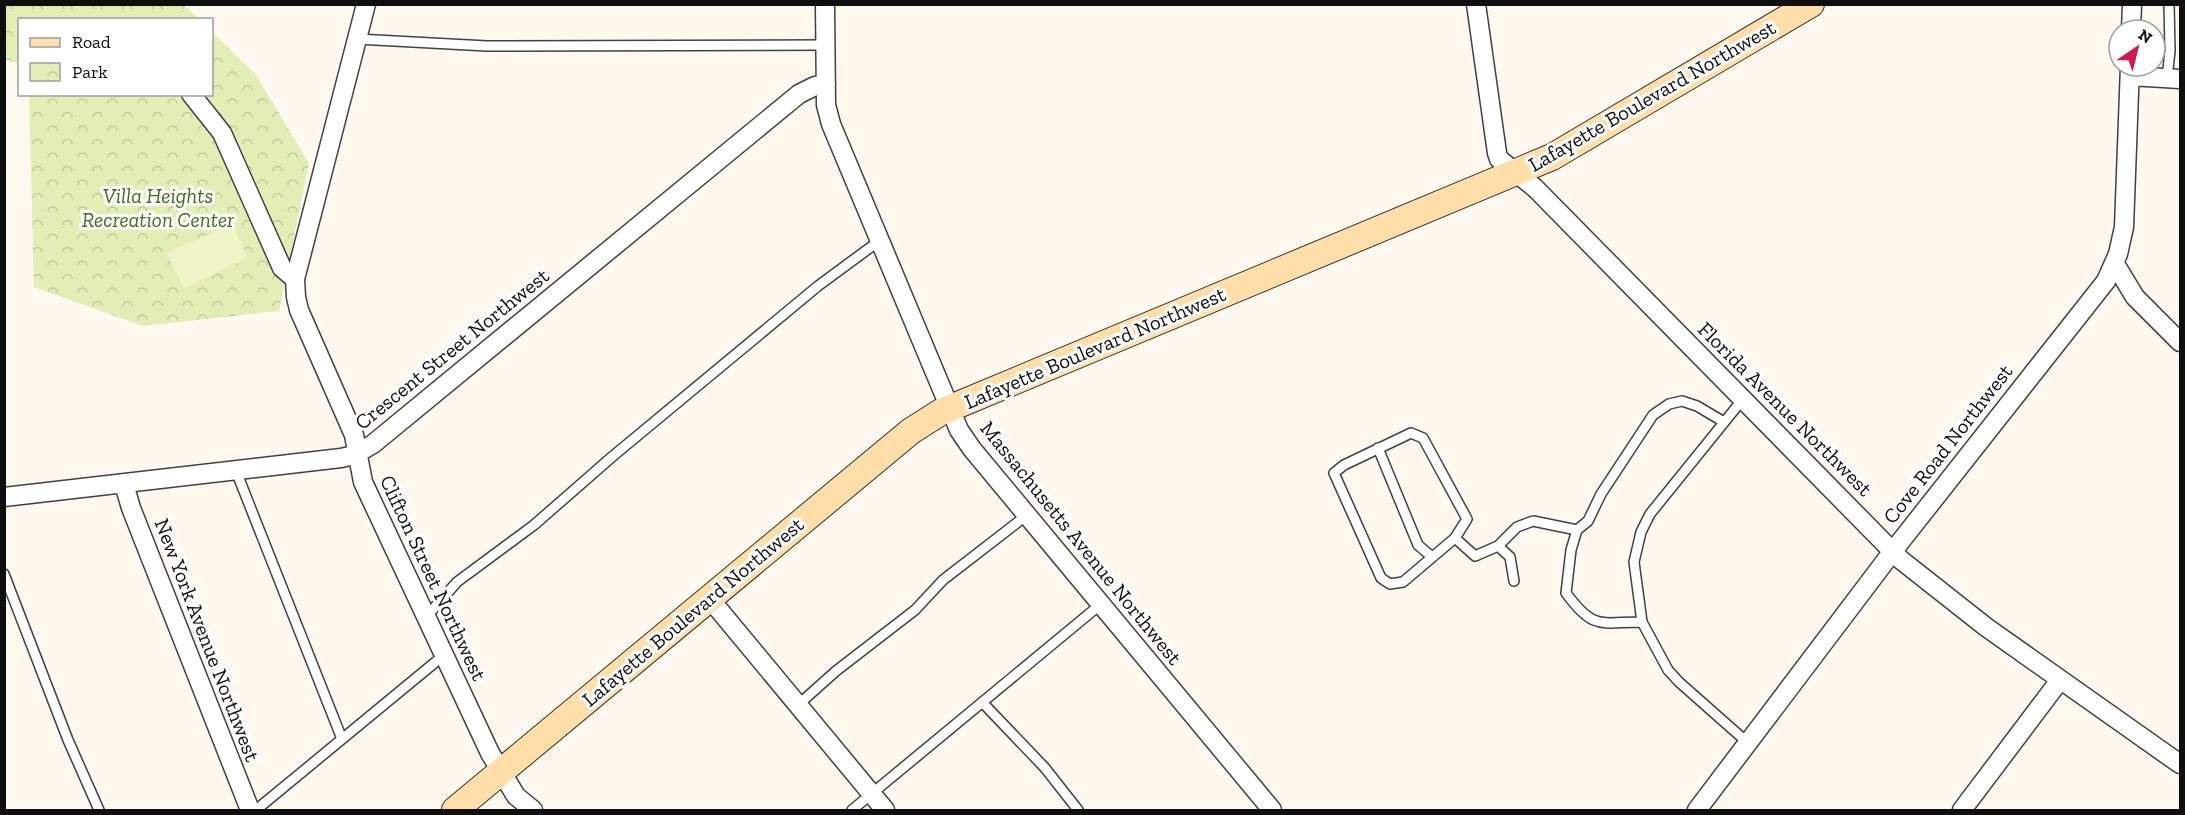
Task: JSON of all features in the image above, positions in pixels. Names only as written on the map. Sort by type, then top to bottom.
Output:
[{"type":"main road","name":"Lafayette Boulevard Northwest","points":[[455,810],[911,431],[948,409],[1552,157],[1811,4]]},
{"type":"street","name":"Clifton Street Northwest","points":[[366,4],[295,279],[296,297],[299,310],[354,435],[363,482],[501,773],[516,796],[533,810]]},
{"type":"street","name":"Massachusetts Avenue Northwest","points":[[825,4],[826,105],[831,124],[958,430],[1272,810]]},
{"type":"street","name":"Florida Avenue Northwest","points":[[1476,4],[1499,159],[1535,188],[1893,551],[1949,599],[2181,764]]},
{"type":"street","name":"Cove Road Northwest","points":[[1696,810],[1893,551],[2106,281],[2115,264],[2124,227],[2130,78]]},
{"type":"street","name":"Crescent Street Northwest","points":[[4,497],[341,458],[358,453],[373,444],[494,346],[799,94],[826,84]]},
{"type":"street","points":[[192,96],[222,133],[282,268],[295,279]]},
{"type":"street","points":[[2115,264],[2135,297],[2181,342]]},
{"type":"street","name":"New York Avenue Northwest","points":[[124,484],[131,508],[250,810]]},
{"type":"street","points":[[710,599],[885,810]]},
{"type":"street","points":[[1962,810],[2060,680]]},
{"type":"lane","points":[[2169,4],[2170,51],[2174,78]]},
{"type":"lane","points":[[357,39],[487,46],[825,45]]},
{"type":"lane","points":[[426,617],[457,582],[534,525],[613,456],[809,294],[879,241]]},
{"type":"lane","points":[[1743,399],[1650,514],[1641,532],[1634,562],[1642,622],[1668,670],[1678,682],[1748,743]]},
{"type":"lane","points":[[1642,622],[1600,624],[1580,612],[1566,593],[1571,550],[1577,530],[1588,521],[1601,494],[1653,415],[1669,404],[1682,401],[1697,406],[1724,422]]},
{"type":"lane","points":[[1411,433],[1423,438],[1467,519],[1455,538],[1403,582],[1390,584],[1381,578],[1334,473],[1344,465],[1411,433]]},
{"type":"lane","points":[[1378,448],[1418,545],[1432,558]]},
{"type":"lane","points":[[236,471],[342,739]]},
{"type":"lane","points":[[798,705],[836,670],[915,610],[943,580],[1027,515]]},
{"type":"lane","points":[[1455,538],[1475,556],[1498,546],[1517,527],[1533,521],[1577,530]]},
{"type":"lane","points":[[1498,546],[1510,557],[1514,581]]},
{"type":"lane","points":[[4,574],[68,740],[99,810]]},
{"type":"lane","points":[[852,810],[1101,604]]},
{"type":"lane","points":[[256,810],[444,655]]},
{"type":"lane","points":[[982,702],[1045,768],[1078,810]]},
{"type":"green space","points":[[5,4],[184,5],[198,18],[18,18],[18,64],[5,59]]},
{"type":"green space","name":"Villa Heights Recreation Center","points":[[213,33],[256,75],[309,163],[279,311],[143,326],[34,287],[29,96],[213,96]]},
{"type":"green space","points":[[232,224],[248,258],[184,288],[167,253]]}]
